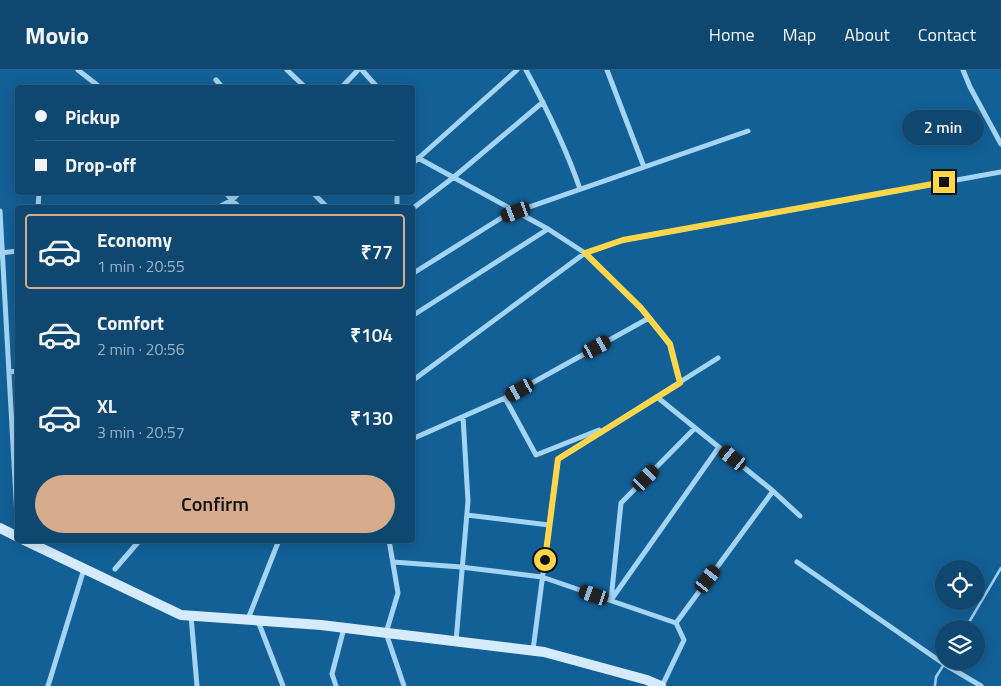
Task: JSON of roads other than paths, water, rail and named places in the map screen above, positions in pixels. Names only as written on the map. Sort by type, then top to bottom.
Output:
[{"type":"main road","points":[[0,528],[15,535]]},
{"type":"main road","points":[[30,543],[181,615],[344,628],[533,650],[647,680],[661,686]]},
{"type":"street","points":[[78,70],[97,85]]},
{"type":"street","points":[[287,70],[303,85]]},
{"type":"street","points":[[344,85],[360,70],[375,85]]},
{"type":"street","points":[[415,161],[517,70]]},
{"type":"street","points":[[526,70],[543,102],[571,164],[580,189]]},
{"type":"street","points":[[606,70],[644,167]]},
{"type":"street","points":[[963,70],[970,87],[1001,144]]},
{"type":"street","points":[[216,80],[220,85]]},
{"type":"street","points":[[415,207],[454,177],[543,102]]},
{"type":"street","points":[[415,272],[506,215],[748,131]]},
{"type":"street","points":[[418,158],[548,229],[585,253],[649,318],[670,344],[680,383]]},
{"type":"street","points":[[415,379],[585,253],[623,240],[1001,172]]},
{"type":"street","points":[[228,195],[237,205]]},
{"type":"street","points":[[223,205],[237,195]]},
{"type":"street","points":[[315,195],[325,205]]},
{"type":"street","points":[[0,211],[9,372],[15,426]]},
{"type":"street","points":[[415,314],[548,229]]},
{"type":"street","points":[[1,253],[15,251]]},
{"type":"street","points":[[415,438],[505,398],[649,318]]},
{"type":"street","points":[[533,650],[558,459],[718,358]]},
{"type":"street","points":[[9,372],[15,371]]},
{"type":"street","points":[[657,397],[773,491],[800,516]]},
{"type":"street","points":[[505,398],[536,455],[612,425]]},
{"type":"street","points":[[456,641],[468,501],[463,417]]},
{"type":"street","points":[[611,600],[621,503],[695,428]]},
{"type":"street","points":[[611,600],[719,447]]},
{"type":"street","points":[[676,623],[773,491]]},
{"type":"street","points":[[467,515],[549,525]]},
{"type":"street","points":[[115,569],[137,543]]},
{"type":"street","points":[[278,543],[253,620],[283,686]]},
{"type":"street","points":[[390,543],[398,593],[386,633],[404,686]]},
{"type":"street","points":[[393,562],[462,567],[542,577],[676,623],[684,640],[661,686]]},
{"type":"street","points":[[797,562],[944,664],[981,686]]},
{"type":"street","points":[[48,686],[84,568]]},
{"type":"street","points":[[191,616],[198,686]]},
{"type":"street","points":[[336,686],[332,674],[344,628]]},
{"type":"waterway","points":[[970,620],[1001,568]]},
{"type":"waterway","points":[[935,686],[936,677],[940,670]]}]
